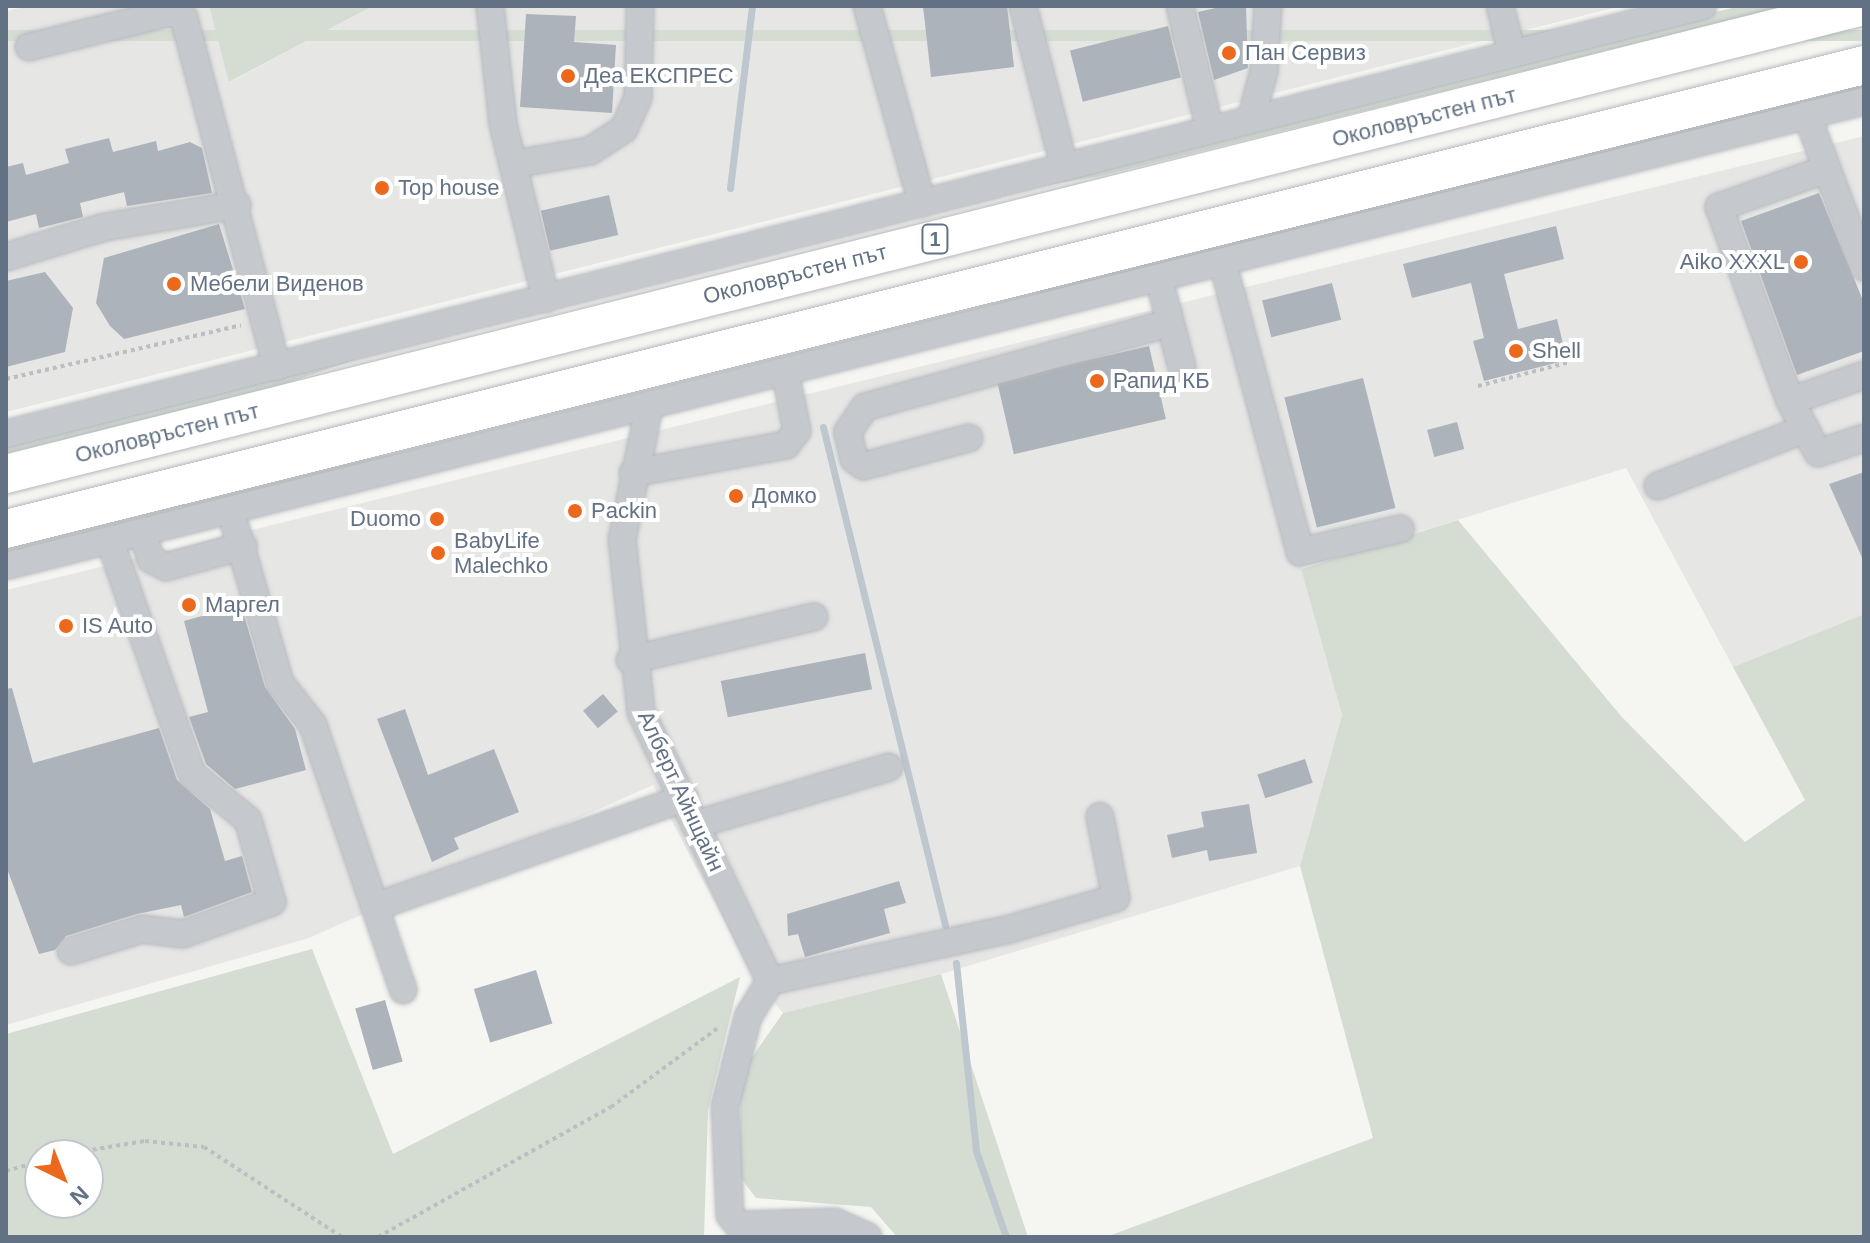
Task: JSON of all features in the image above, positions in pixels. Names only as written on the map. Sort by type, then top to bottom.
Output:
[{"type":"highway","name":"Околовръстен път","points":[[6,474],[1864,6]]},
{"type":"highway","points":[[6,529],[1864,65]]},
{"type":"street","points":[[490,6],[514,164],[546,299]]},
{"type":"street","points":[[514,164],[590,151],[624,129],[638,97],[640,6]]},
{"type":"street","points":[[867,6],[922,203]]},
{"type":"street","points":[[1023,6],[1064,166]]},
{"type":"street","points":[[1180,6],[1210,130]]},
{"type":"street","points":[[1251,119],[1264,71],[1268,6]]},
{"type":"street","points":[[1500,6],[1512,53]]},
{"type":"street","points":[[6,434],[1512,53],[1644,13],[1703,6]]},
{"type":"street","points":[[29,47],[171,12],[184,18],[237,205],[277,367]]},
{"type":"street","points":[[6,566],[649,408],[785,371],[1223,264],[1864,101]]},
{"type":"street","points":[[1807,115],[1864,267]]},
{"type":"street","points":[[1827,169],[1719,207],[1790,401],[1818,453],[1864,438]]},
{"type":"street","points":[[6,257],[105,227],[237,205]]},
{"type":"street","points":[[1223,264],[1300,552],[1400,529]]},
{"type":"street","points":[[1159,279],[1182,367]]},
{"type":"street","points":[[969,438],[864,466],[848,432],[865,407],[1170,323]]},
{"type":"street","points":[[633,473],[786,445],[797,431],[785,371]]},
{"type":"street","points":[[1790,401],[1864,375]]},
{"type":"street","name":"Алберт Айнщайн","points":[[649,408],[633,473],[622,539],[630,660],[641,712],[770,981]]},
{"type":"street","points":[[1658,486],[1805,429]]},
{"type":"street","points":[[231,512],[280,683],[313,725],[403,990]]},
{"type":"street","points":[[142,534],[151,559],[166,567],[243,546]]},
{"type":"street","points":[[71,951],[142,929],[183,934],[272,902],[248,820],[192,774],[110,541]]},
{"type":"street","points":[[630,660],[814,617]]},
{"type":"street","points":[[697,824],[889,767]]},
{"type":"street","points":[[375,907],[684,798]]},
{"type":"street","points":[[868,1237],[835,1222],[738,1231],[727,1203],[722,1148],[731,1069],[748,1017],[770,981],[1010,929],[1116,898],[1100,817]]},
{"type":"path","points":[[6,379],[265,320]]},
{"type":"path","points":[[1478,386],[1570,362]]},
{"type":"path","points":[[378,1237],[553,1142],[716,1028],[748,1017]]},
{"type":"path","points":[[104,1148],[145,1141],[204,1147],[342,1237]]},
{"type":"shaded area","points":[[29,6],[209,6],[230,82],[373,6],[1621,6],[6,412],[6,11]]},
{"type":"shaded area","points":[[209,6],[373,6],[229,82]]},
{"type":"shaded area","points":[[1740,6],[1786,6],[1101,176],[981,196]]},
{"type":"shaded area","points":[[6,30],[1864,30],[1864,41],[6,41]]},
{"type":"shaded area","points":[[1864,78],[1864,88],[1010,302],[1119,263]]},
{"type":"shaded area","points":[[1864,136],[1864,614],[1733,667],[1626,468],[1301,568],[1342,715],[1300,866],[941,974],[783,1013],[753,976],[653,785],[309,938],[6,1025],[6,590]]},
{"type":"shaded area","points":[[387,348],[282,385],[6,454],[6,443]]},
{"type":"shaded area","points":[[423,449],[6,554],[6,544],[291,473]]},
{"type":"shaded area","points":[[1458,520],[1621,716],[1745,842],[1805,800],[1733,667],[1864,614],[1864,1237],[1106,1237],[1373,1138],[1300,866],[1342,715],[1301,569]]},
{"type":"shaded area","points":[[312,949],[393,1154],[740,977],[708,1110],[704,1237],[6,1237],[6,1034]]},
{"type":"shaded area","points":[[941,974],[1028,1237],[897,1237],[871,1207],[756,1198],[740,1177],[740,1074],[783,1013]]},
{"type":"building","points":[[923,6],[1007,6],[1014,67],[931,77]]},
{"type":"building","points":[[1224,6],[1246,6],[1248,68],[1214,80],[1198,12]]},
{"type":"building","name":"Деа ЕКСПРЕС","points":[[526,14],[576,16],[574,42],[616,45],[612,113],[520,107]]},
{"type":"building","points":[[1168,26],[1181,77],[1083,102],[1070,50]]},
{"type":"building","points":[[109,138],[113,152],[156,141],[158,151],[190,142],[202,148],[212,193],[127,206],[124,192],[80,203],[83,217],[39,228],[36,214],[6,222],[6,167],[23,163],[26,175],[69,163],[65,149]]},
{"type":"building","name":"Aiko XXXL","points":[[1819,193],[1864,303],[1864,351],[1797,375],[1741,221]]},
{"type":"building","points":[[609,195],[618,235],[550,251],[541,211]]},
{"type":"building","name":"Мебели Виденов","points":[[219,224],[245,309],[124,339],[110,326],[96,303],[104,258]]},
{"type":"building","points":[[1556,226],[1564,259],[1504,274],[1518,329],[1557,319],[1567,360],[1484,381],[1473,341],[1484,338],[1471,283],[1412,298],[1403,264]]},
{"type":"building","points":[[45,272],[73,308],[65,352],[6,367],[6,281]]},
{"type":"building","points":[[1332,283],[1341,320],[1271,337],[1262,300]]},
{"type":"building","points":[[1149,346],[1166,419],[1014,454],[997,381]]},
{"type":"building","points":[[1363,378],[1395,508],[1317,528],[1284,398]]},
{"type":"building","points":[[1457,422],[1464,449],[1434,457],[1427,430]]},
{"type":"building","points":[[1864,472],[1864,562],[1829,484]]},
{"type":"building","points":[[241,605],[265,687],[295,729],[306,770],[235,789],[206,764],[189,717],[208,712],[184,621]]},
{"type":"building","points":[[865,653],[872,689],[728,717],[721,681]]},
{"type":"building","points":[[12,688],[33,763],[159,728],[177,780],[210,809],[225,861],[242,856],[252,892],[184,917],[181,905],[137,914],[66,936],[55,950],[39,954],[6,866],[6,689]]},
{"type":"building","points":[[603,694],[618,712],[598,728],[583,711]]},
{"type":"building","points":[[405,709],[428,775],[494,749],[519,812],[454,838],[459,849],[432,862],[377,719]]},
{"type":"building","points":[[1305,759],[1313,783],[1265,798],[1257,774]]},
{"type":"building","points":[[1249,804],[1257,853],[1209,861],[1207,850],[1172,858],[1167,835],[1204,827],[1201,812]]},
{"type":"building","points":[[899,881],[906,903],[884,909],[890,933],[805,957],[798,934],[788,936],[787,914]]},
{"type":"building","points":[[536,970],[552,1024],[490,1043],[474,989]]},
{"type":"building","points":[[385,1000],[403,1062],[373,1070],[355,1009]]},
{"type":"waterway","points":[[730,188],[752,6]]},
{"type":"waterway","points":[[823,427],[945,925]]},
{"type":"waterway","points":[[956,963],[976,1151],[1006,1237]]},
{"type":"place","name":"Пан Сервиз","points":[[1229,53]]},
{"type":"place","name":"Деа ЕКСПРЕС","points":[[568,76]]},
{"type":"place","name":"Top house","points":[[382,188]]},
{"type":"place","name":"Aiko XXXL","points":[[1801,262]]},
{"type":"place","name":"Мебели Виденов","points":[[174,284]]},
{"type":"place","name":"Shell","points":[[1516,351]]},
{"type":"place","name":"Рапид КБ","points":[[1097,381]]},
{"type":"place","name":"Домко","points":[[736,496]]},
{"type":"place","name":"Packin","points":[[575,511]]},
{"type":"place","name":"Duomo","points":[[437,519]]},
{"type":"place","name":"BabyLife Malechko","points":[[438,553]]},
{"type":"place","name":"Маргел","points":[[189,605]]},
{"type":"place","name":"IS Auto","points":[[66,626]]}]
